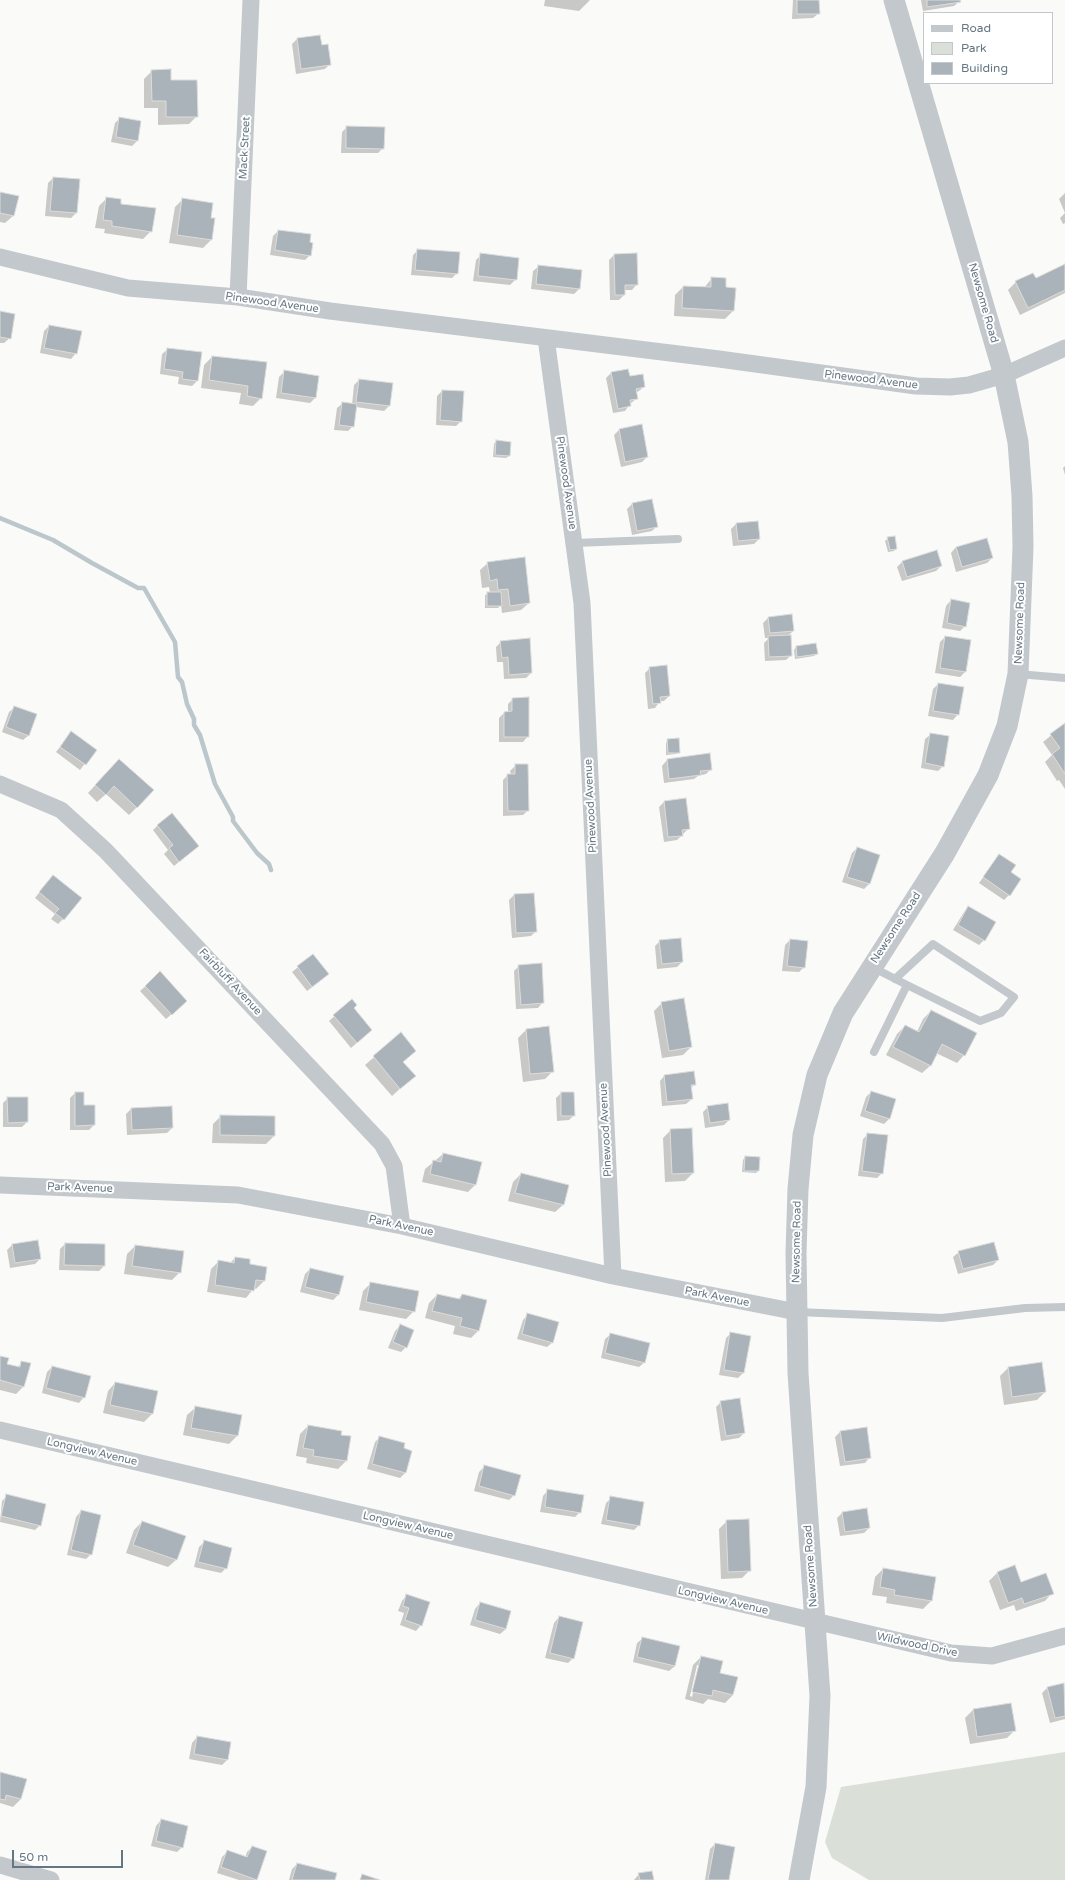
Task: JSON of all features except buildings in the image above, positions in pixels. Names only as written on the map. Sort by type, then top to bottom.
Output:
[{"type":"street","name":"Mack Street","points":[[238,297],[252,0]]},
{"type":"street","name":"Newsome Road","points":[[799,1880],[816,1787],[820,1696],[801,1424],[796,1312],[798,1189],[803,1135],[808,1108],[817,1075],[829,1043],[843,1013],[871,966],[945,853],[988,775],[1007,726],[1018,674],[1023,547],[1022,496],[1018,442],[1004,375],[894,0]]},
{"type":"street","name":"Pinewood Avenue","points":[[0,257],[128,288],[238,297],[330,311],[727,360],[916,386],[950,387],[969,385],[1004,375],[1065,348]]},
{"type":"street","name":"Pinewood Avenue","points":[[546,338],[582,602],[613,1276]]},
{"type":"street","name":"Fairbluff Avenue","points":[[0,784],[61,810],[106,851],[382,1144],[394,1166],[402,1226]]},
{"type":"street","name":"Park Avenue","points":[[0,1185],[238,1194],[402,1226],[613,1276],[796,1312]]},
{"type":"street","name":"Longview Avenue","points":[[0,1430],[815,1623]]},
{"type":"street","name":"Wildwood Drive","points":[[815,1623],[951,1653],[992,1656],[1065,1636]]},
{"type":"street","points":[[0,1865],[51,1880]]},
{"type":"lane","points":[[575,543],[678,539]]},
{"type":"lane","points":[[1018,674],[1065,678]]},
{"type":"lane","points":[[871,966],[895,979],[980,1021],[1001,1013],[1014,997],[933,944],[895,979]]},
{"type":"lane","points":[[874,1052],[907,985]]},
{"type":"lane","points":[[796,1312],[942,1318],[1025,1308],[1065,1307]]},
{"type":"green space","points":[[1065,1752],[1065,1880],[869,1880],[832,1858],[825,1842],[841,1787]]},
{"type":"waterway","points":[[0,518],[53,540],[138,588],[144,588],[175,642],[178,677],[182,682],[187,704],[194,719],[194,725],[200,735],[215,784],[233,817],[233,821],[257,853],[269,864],[271,870]]}]
